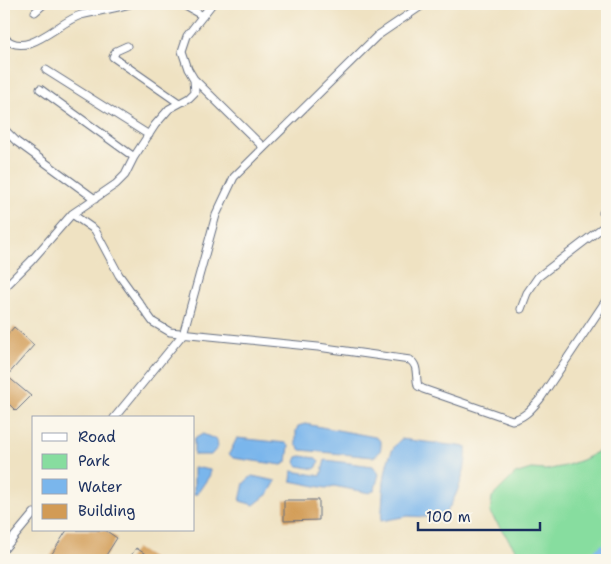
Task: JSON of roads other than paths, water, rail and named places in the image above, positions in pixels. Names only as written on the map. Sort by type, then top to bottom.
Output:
[{"type":"street","points":[[35,12],[44,4]]},
{"type":"street","points":[[4,37],[17,45],[29,43],[79,16],[130,4]]},
{"type":"street","points":[[182,4],[203,16]]},
{"type":"street","points":[[212,4],[187,36],[182,51],[188,69],[194,79],[263,147]]},
{"type":"street","points":[[116,416],[184,334],[216,215],[234,177],[377,36],[424,4]]},
{"type":"street","points":[[127,46],[116,51],[113,57],[179,103]]},
{"type":"street","points":[[46,70],[149,135]]},
{"type":"street","points":[[4,288],[31,261],[72,214],[116,184],[125,175],[134,157],[168,109],[189,98],[195,92],[194,79]]},
{"type":"street","points":[[40,89],[134,157]]},
{"type":"street","points":[[4,129],[17,142],[95,198]]},
{"type":"street","points":[[72,214],[95,230],[119,275],[153,322],[170,332],[318,347],[410,360],[415,363],[418,386],[423,389],[512,420],[519,419],[526,414],[540,399],[607,298]]},
{"type":"street","points":[[521,309],[527,293],[538,277],[607,224]]},
{"type":"street","points":[[4,549],[32,515]]},
{"type":"water","points":[[305,424],[375,437],[381,441],[380,450],[373,457],[301,450],[296,445],[296,431],[298,426]]},
{"type":"water","points":[[203,434],[217,440],[218,447],[211,455],[195,455],[195,438]]},
{"type":"water","points":[[237,438],[286,443],[289,446],[287,462],[282,465],[233,458],[229,454]]},
{"type":"water","points":[[401,439],[466,447],[465,465],[460,484],[443,518],[408,516],[381,521],[387,466],[390,456]]},
{"type":"water","points":[[297,457],[316,458],[319,461],[317,467],[314,469],[299,466],[295,462]]},
{"type":"water","points":[[325,460],[373,466],[379,474],[375,489],[370,493],[334,486],[326,488],[291,481],[292,471],[321,476]]},
{"type":"water","points":[[195,467],[210,470],[210,475],[197,494],[195,494]]},
{"type":"water","points":[[252,476],[276,481],[269,493],[254,505],[240,501],[244,483]]},
{"type":"waterway","points":[[594,560],[607,550]]}]
